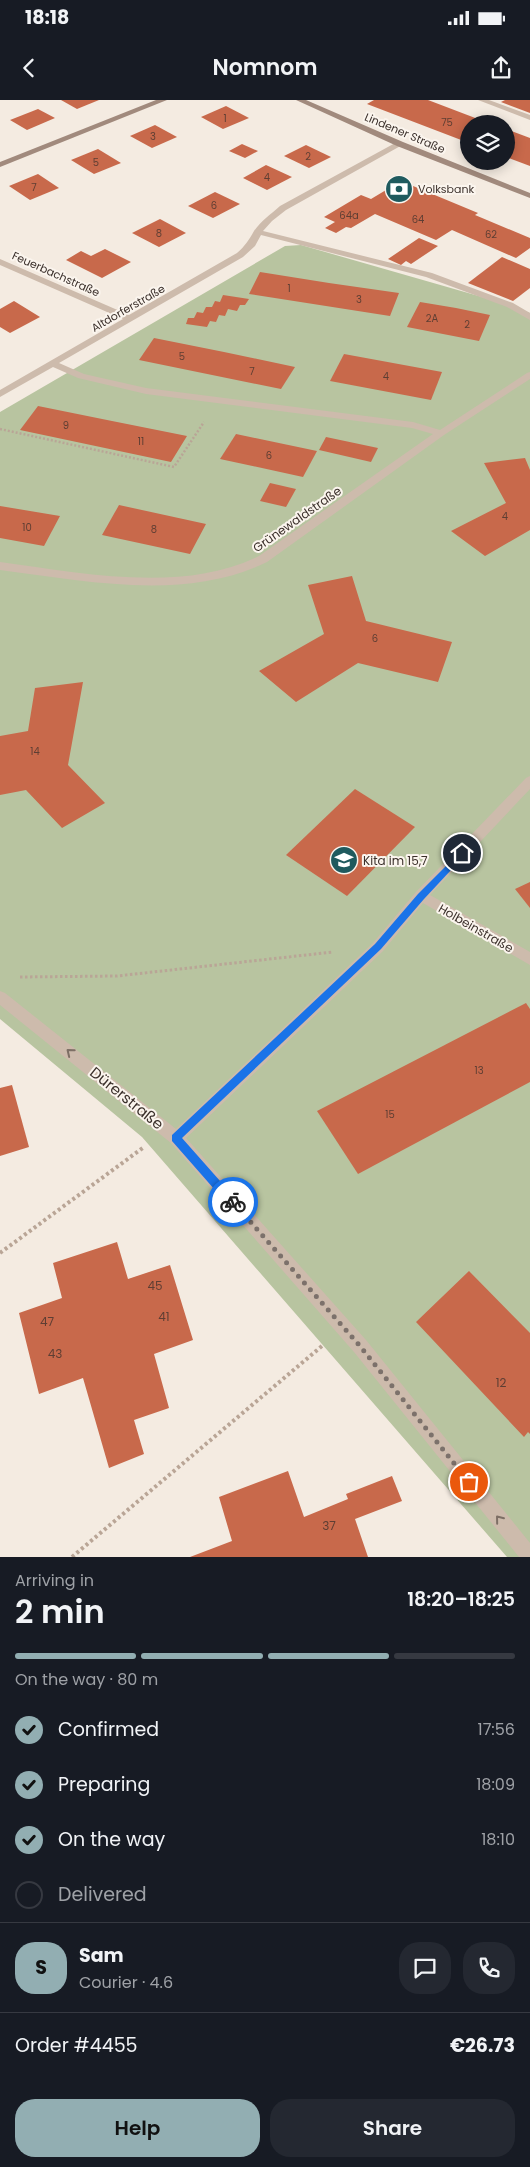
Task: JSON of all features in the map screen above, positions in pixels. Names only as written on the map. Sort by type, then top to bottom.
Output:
[{"type":"main road","points":[[0,165],[163,100]]},
{"type":"main road","name":"Lindener Straße","points":[[300,100],[400,144],[530,196]]},
{"type":"street","points":[[486,101],[530,118]]},
{"type":"street","name":"Altdorferstraße","points":[[0,394],[240,255],[252,244],[258,232],[269,218],[283,208],[400,144]]},
{"type":"street","points":[[258,232],[429,275],[493,298],[530,318]]},
{"type":"street","name":"Feuerbachstraße","points":[[0,262],[130,319]]},
{"type":"street","points":[[53,364],[81,376],[146,391],[413,426],[441,433]]},
{"type":"street","name":"Grünewaldstraße","points":[[0,566],[109,579],[178,580],[239,570],[263,559],[441,433],[530,375]]},
{"type":"street","points":[[171,1134],[378,947],[421,896],[530,782]]},
{"type":"street","name":"Holbeinstraße","points":[[421,896],[530,959]]},
{"type":"street","name":"Dürerstraße","points":[[0,997],[171,1134],[344,1328],[530,1557]]},
{"type":"path","points":[[0,429],[174,467],[218,401]]},
{"type":"path","points":[[10,978],[117,976],[378,947]]},
{"type":"path","points":[[0,1254],[171,1134]]},
{"type":"path","points":[[72,1557],[344,1328]]},
{"type":"green space","points":[[301,245],[510,305],[530,313],[530,1557],[507,1557],[142,1137],[0,1019],[0,412],[285,246]]},
{"type":"building","points":[[61,100],[99,100],[77,109]]},
{"type":"building","points":[[374,100],[428,100],[467,115],[460,115],[460,140],[367,104]]},
{"type":"building","points":[[505,100],[530,100],[530,113],[501,102]]},
{"type":"building","points":[[226,106],[249,118],[223,129],[201,117]]},
{"type":"building","points":[[38,109],[55,118],[27,130],[10,120]]},
{"type":"building","points":[[155,125],[177,137],[152,148],[130,136]]},
{"type":"building","points":[[515,132],[530,138],[530,166],[515,160]]},
{"type":"building","points":[[242,144],[258,151],[245,158],[229,151]]},
{"type":"building","points":[[306,145],[331,157],[309,168],[284,156]]},
{"type":"building","points":[[98,149],[121,163],[94,174],[71,160]]},
{"type":"building","points":[[266,165],[292,177],[267,190],[243,178]]},
{"type":"building","points":[[38,174],[59,188],[30,200],[9,186]]},
{"type":"building","points":[[401,181],[478,213],[475,215],[530,238],[530,248],[516,258],[452,230],[436,240],[375,214],[351,228],[346,227],[336,233],[325,228],[335,222],[324,217],[361,195],[371,199]]},
{"type":"building","points":[[215,192],[240,204],[213,218],[188,206]]},
{"type":"building","points":[[160,219],[186,233],[159,247],[132,233]]},
{"type":"building","points":[[419,238],[438,246],[411,264],[406,261],[401,265],[388,259]]},
{"type":"building","points":[[105,249],[131,262],[102,278],[66,260],[81,251],[91,256]]},
{"type":"building","points":[[502,257],[530,269],[530,288],[513,301],[468,283]]},
{"type":"building","points":[[260,272],[399,293],[390,316],[249,294]]},
{"type":"building","points":[[223,295],[249,299],[245,305],[240,305],[237,311],[228,309],[225,316],[219,315],[216,322],[210,321],[207,327],[186,324],[188,318],[194,318],[197,312],[203,313],[206,307],[212,307],[215,301],[220,302]]},
{"type":"building","points":[[14,301],[40,317],[10,333],[0,327],[0,309]]},
{"type":"building","points":[[420,302],[490,315],[479,341],[407,327]]},
{"type":"building","points":[[154,338],[295,367],[281,389],[139,360]]},
{"type":"building","points":[[344,354],[442,372],[431,400],[330,381]]},
{"type":"building","points":[[38,406],[187,436],[171,462],[20,430]]},
{"type":"building","points":[[236,434],[317,451],[303,477],[220,459]]},
{"type":"building","points":[[326,437],[378,448],[371,462],[319,450]]},
{"type":"building","points":[[525,458],[530,470],[530,530],[485,556],[451,531],[506,503],[484,463]]},
{"type":"building","points":[[270,483],[296,489],[286,507],[260,501]]},
{"type":"building","points":[[119,505],[206,524],[190,554],[102,535]]},
{"type":"building","points":[[0,506],[60,516],[44,546],[0,538]]},
{"type":"building","points":[[352,576],[366,621],[452,642],[438,682],[358,663],[296,702],[259,671],[324,634],[308,585]]},
{"type":"building","points":[[83,682],[68,765],[105,803],[62,828],[26,790],[0,795],[0,736],[28,731],[35,688]]},
{"type":"building","points":[[355,789],[415,827],[347,896],[286,855]]},
{"type":"building","points":[[530,882],[530,908],[515,889]]},
{"type":"building","points":[[526,1003],[530,1009],[530,1082],[358,1174],[317,1111]]},
{"type":"building","points":[[12,1085],[29,1147],[0,1156],[0,1088]]},
{"type":"building","points":[[117,1242],[128,1279],[170,1265],[193,1340],[154,1354],[169,1408],[134,1420],[144,1454],[109,1468],[83,1378],[39,1394],[19,1313],[62,1298],[53,1263]]},
{"type":"building","points":[[469,1271],[530,1333],[530,1434],[528,1432],[524,1437],[416,1322]]},
{"type":"building","points":[[288,1471],[304,1517],[348,1499],[346,1494],[392,1476],[402,1501],[355,1519],[368,1557],[190,1557],[232,1541],[219,1497]]},
{"type":"way so far","points":[[233,1202],[360,1346],[469,1482]]},
{"type":"place","name":"Volksbank","points":[[399,189]]},
{"type":"place","name":"Kita im 15,7","points":[[344,860]]},
{"type":"route","points":[[233,1202],[176,1138],[378,947],[421,896],[462,853]]}]
